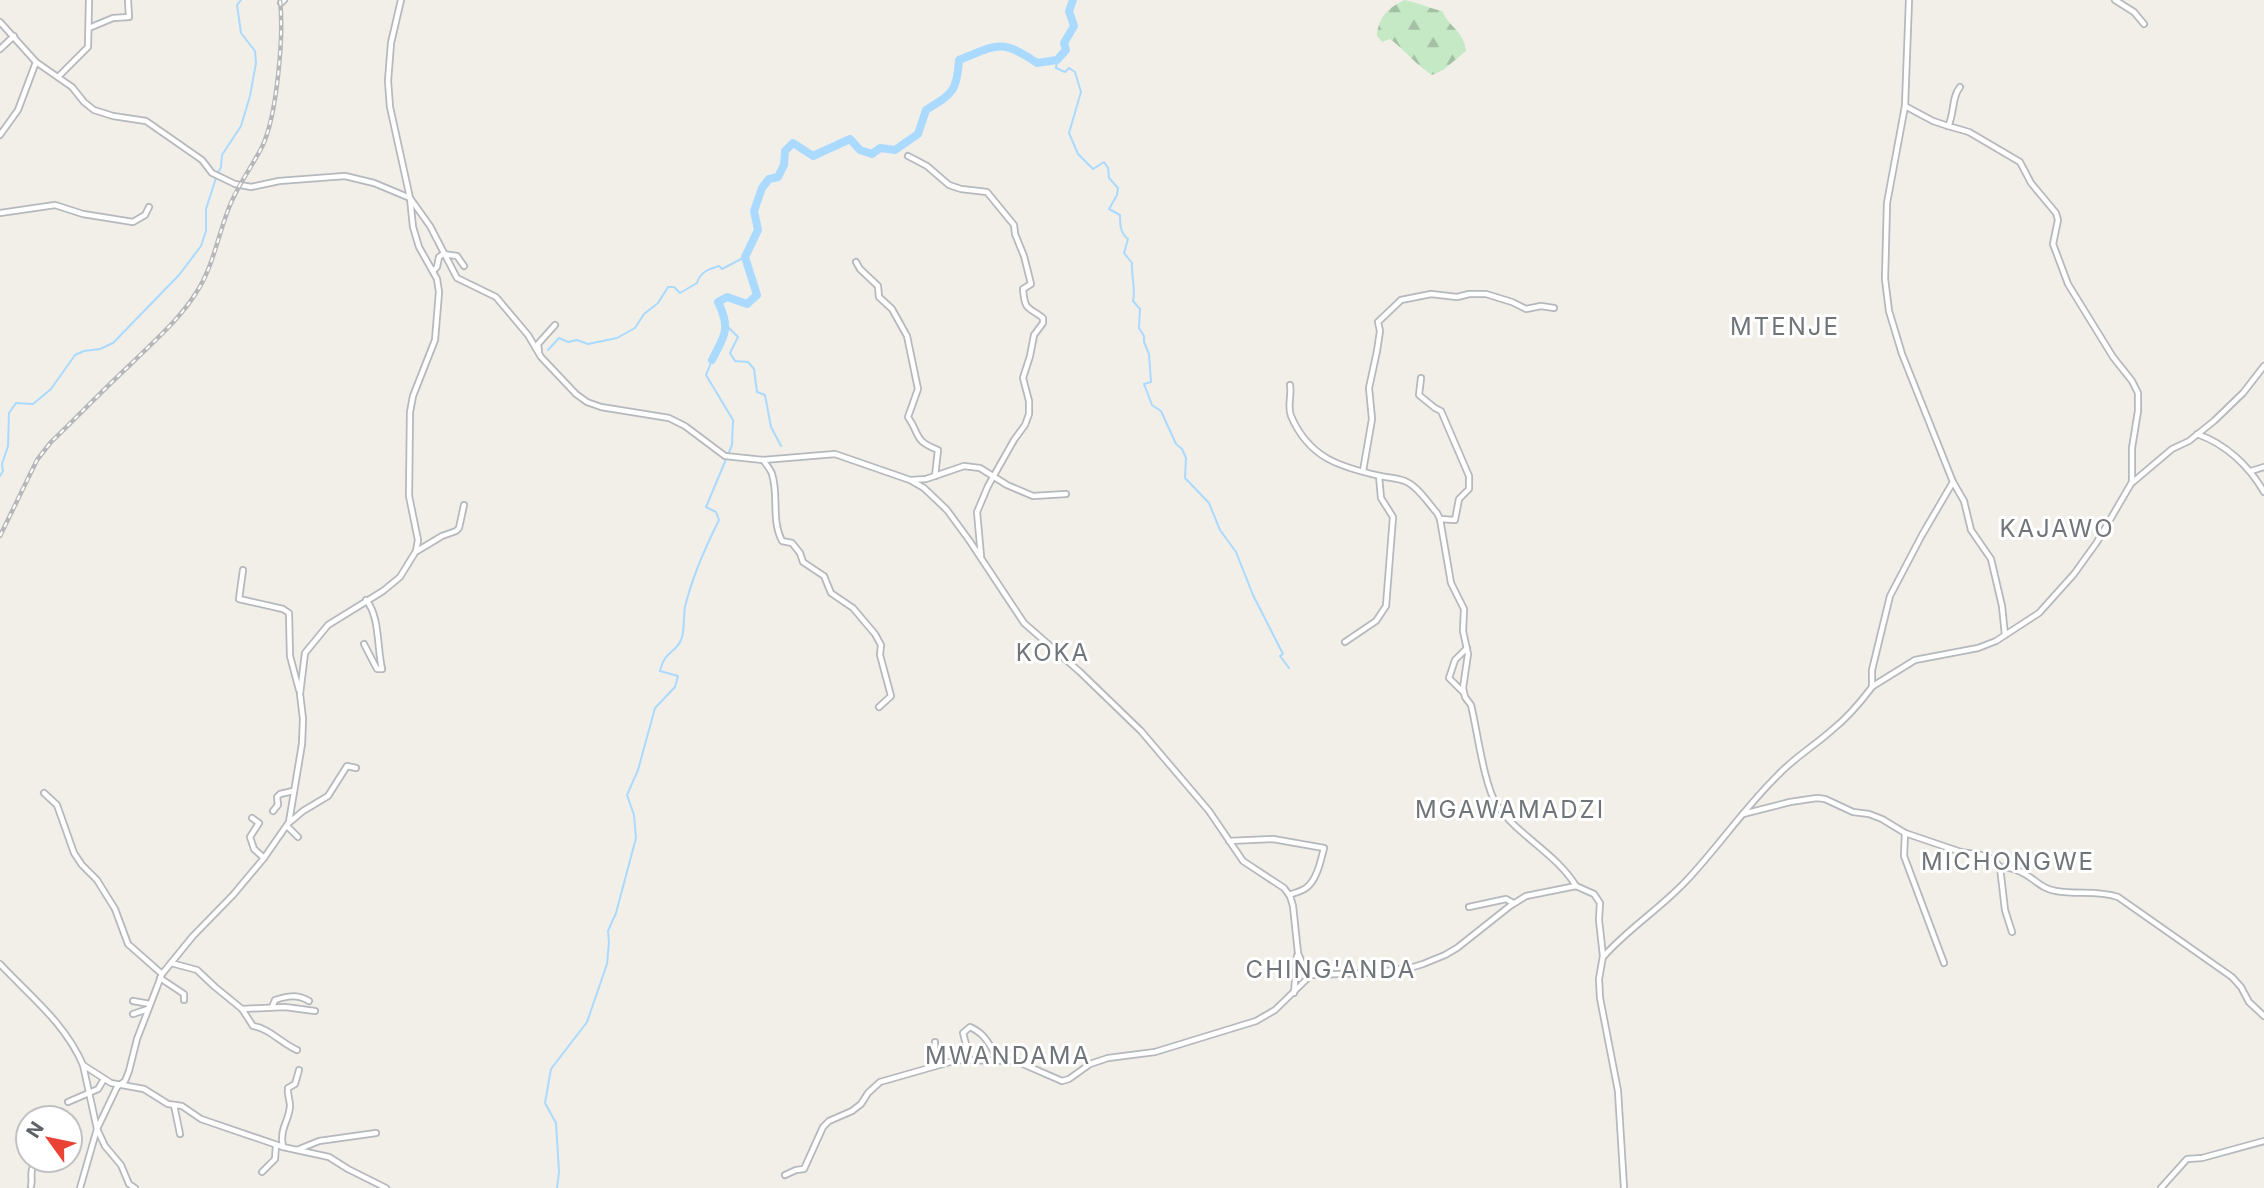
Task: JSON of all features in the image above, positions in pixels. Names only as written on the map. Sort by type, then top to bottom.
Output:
[{"type":"street","points":[[58,76],[88,47],[89,0]]},
{"type":"street","points":[[89,28],[113,18],[130,17],[128,0]]},
{"type":"street","points":[[300,694],[307,649],[328,625],[383,591],[400,577],[416,551],[418,540],[408,488],[410,412],[413,396],[435,340],[439,292],[437,279],[416,239],[388,90],[391,43],[401,0]]},
{"type":"street","points":[[1909,0],[1905,106],[1887,203],[1884,252],[1886,290],[1890,315],[1902,354],[1953,482],[1964,501],[1971,530],[1991,559],[2002,606],[2005,636]]},
{"type":"street","points":[[2115,0],[2136,14],[2144,24]]},
{"type":"street","points":[[0,22],[36,62],[72,87],[94,110],[113,116],[141,119],[202,160],[212,173],[234,184],[251,187],[279,181],[345,176],[374,183],[410,198],[430,226],[457,278],[496,297],[528,335],[541,357],[587,402],[669,418],[728,456],[763,460],[835,453],[910,480],[924,488],[947,510],[981,556],[1024,623],[1087,678],[1141,731],[1209,811],[1243,861],[1277,882],[1289,895],[1293,906],[1298,953],[1293,994]]},
{"type":"street","points":[[0,49],[14,36]]},
{"type":"street","points":[[0,135],[18,110],[36,62]]},
{"type":"street","points":[[1948,126],[1954,111],[1955,94],[1960,86]]},
{"type":"street","points":[[1905,106],[1933,121],[1969,132],[2020,162],[2031,183],[2056,213],[2058,220],[2054,247],[2068,284],[2138,393],[2139,406],[2132,448],[2132,482]]},
{"type":"street","points":[[908,156],[927,166],[949,185],[987,192],[1014,225],[1031,284],[1023,289],[1026,306],[1043,318],[1043,323],[1034,335],[1023,378],[1029,401],[1029,414],[993,477],[977,512],[981,556]]},
{"type":"street","points":[[0,213],[55,205],[77,213],[133,222],[145,215],[149,207]]},
{"type":"street","points":[[443,254],[457,256],[464,266]]},
{"type":"street","points":[[433,272],[443,254]]},
{"type":"street","points":[[856,262],[878,286],[880,297],[892,309],[907,336],[918,389],[908,417],[923,444],[938,450],[934,476]]},
{"type":"street","points":[[1363,471],[1373,416],[1369,388],[1378,346],[1378,323],[1395,303],[1419,295],[1457,297],[1478,294],[1513,302],[1526,309],[1541,306],[1554,308]]},
{"type":"street","points":[[541,357],[538,344],[555,325]]},
{"type":"street","points":[[1603,957],[1623,935],[1653,913],[1687,881],[1786,766],[1842,721],[1873,686],[1914,660],[1978,648],[2005,636],[2039,613],[2074,574],[2097,542],[2132,482],[2172,449],[2197,435],[2243,393],[2264,366]]},
{"type":"street","points":[[1421,378],[1419,395],[1441,411],[1469,476],[1469,489],[1459,499],[1455,520],[1440,519]]},
{"type":"street","points":[[1290,385],[1289,413],[1300,434],[1309,444],[1343,468],[1404,481],[1432,507],[1440,519],[1451,583],[1464,609],[1463,631],[1468,654],[1464,693]]},
{"type":"street","points":[[2197,435],[2207,438],[2239,459],[2251,471],[2264,492]]},
{"type":"street","points":[[763,460],[772,474],[776,525],[780,538],[792,543],[803,562],[824,576],[831,593],[864,618],[881,645],[880,655],[891,696],[879,707]]},
{"type":"street","points":[[910,480],[926,479],[964,466],[980,468],[1033,496],[1066,494]]},
{"type":"street","points":[[2251,471],[2264,467]]},
{"type":"street","points":[[1345,642],[1376,621],[1386,606],[1393,517],[1381,498],[1379,476]]},
{"type":"street","points":[[1873,686],[1872,670],[1888,601],[1903,568],[1953,482]]},
{"type":"street","points":[[416,551],[456,531],[464,505]]},
{"type":"street","points":[[243,570],[239,600],[284,609],[289,613],[291,665],[300,694],[303,719],[302,744],[288,824],[298,837]]},
{"type":"street","points":[[364,645],[377,669],[382,668],[377,649],[373,608],[366,600]]},
{"type":"street","points":[[1467,648],[1455,660],[1450,678],[1471,705],[1492,797],[1503,813],[1567,873],[1576,886],[1594,894],[1599,900],[1603,957],[1600,998],[1619,1098],[1624,1188]]},
{"type":"street","points":[[80,1188],[97,1129],[120,1084],[125,1081],[161,976],[193,936],[264,858],[288,824],[328,796],[347,766],[356,768]]},
{"type":"street","points":[[272,811],[278,805],[276,797],[293,792]]},
{"type":"street","points":[[44,793],[57,805],[74,853],[97,880],[115,909],[130,947],[184,994],[184,1000]]},
{"type":"street","points":[[1742,815],[1790,802],[1825,799],[1853,812],[1882,819],[1905,833],[1961,852],[1993,859],[2000,867],[2003,899],[2012,932]]},
{"type":"street","points":[[252,818],[259,823],[250,837],[254,849],[264,858]]},
{"type":"street","points":[[1905,833],[1904,856],[1944,963]]},
{"type":"street","points":[[1229,841],[1273,839],[1324,848],[1311,883],[1307,888],[1289,895]]},
{"type":"street","points":[[2000,867],[2013,868],[2055,891],[2107,893],[2118,897],[2232,977],[2242,987],[2249,1002],[2264,1016]]},
{"type":"street","points":[[785,1175],[804,1169],[823,1127],[861,1104],[880,1082],[957,1060],[1015,1061],[1062,1081],[1108,1058],[1155,1052],[1256,1021],[1275,1010],[1311,975],[1368,973],[1423,964],[1457,948],[1527,896],[1576,886]]},
{"type":"street","points":[[1469,906],[1506,900],[1513,904]]},
{"type":"street","points":[[1298,953],[1304,968],[1311,975]]},
{"type":"street","points":[[171,963],[197,970],[242,1009],[253,1026],[261,1027],[283,1044],[297,1050]]},
{"type":"street","points":[[0,964],[56,1020],[83,1065],[97,1129],[105,1146],[121,1165],[129,1184],[135,1188]]},
{"type":"street","points":[[272,1007],[275,1000],[285,996],[298,996],[309,1001]]},
{"type":"street","points":[[133,1001],[149,1006]]},
{"type":"street","points":[[133,1014],[149,1006]]},
{"type":"street","points":[[242,1009],[294,1007],[315,1011]]},
{"type":"street","points":[[957,1060],[966,1044],[963,1033],[970,1027],[987,1038],[994,1052],[1014,1055],[1015,1061]]},
{"type":"street","points":[[935,1042],[935,1066]]},
{"type":"street","points":[[83,1065],[111,1083],[144,1089],[174,1105],[183,1106],[198,1118],[276,1145],[329,1157],[386,1188]]},
{"type":"street","points":[[283,1147],[281,1137],[290,1104],[287,1092],[288,1088],[295,1084],[299,1070]]},
{"type":"street","points":[[68,1102],[98,1088],[105,1079]]},
{"type":"street","points":[[174,1105],[180,1135]]},
{"type":"street","points":[[296,1150],[318,1141],[376,1133]]},
{"type":"street","points":[[2161,1188],[2188,1159],[2202,1158],[2264,1141]]},
{"type":"street","points":[[262,1172],[275,1159],[276,1145]]},
{"type":"green space","points":[[1405,0],[1442,11],[1464,44],[1466,51],[1443,70],[1432,75],[1390,39],[1382,42],[1377,36],[1385,13]]},
{"type":"waterway","points":[[218,173],[222,155],[241,126],[256,63],[255,51],[241,33],[237,5],[241,0]]},
{"type":"waterway","points":[[712,360],[725,332],[718,302],[727,297],[747,304],[757,295],[745,257],[758,230],[754,211],[762,188],[769,179],[778,177],[784,165],[785,151],[793,143],[813,156],[850,139],[860,150],[872,154],[880,148],[895,150],[918,134],[926,110],[947,96],[955,86],[959,60],[999,46],[1015,50],[1037,63],[1057,60],[1066,50],[1064,43],[1074,26],[1069,11],[1073,0]]},
{"type":"waterway","points":[[1057,60],[1056,68],[1065,72],[1069,68],[1075,72],[1081,92],[1069,133],[1078,154],[1093,169],[1104,162],[1109,178],[1118,188],[1109,209],[1120,215],[1120,225],[1128,239],[1124,253],[1132,263],[1133,301],[1140,309],[1139,328],[1149,354],[1151,382],[1144,384],[1152,405],[1161,411],[1176,444],[1182,449],[1186,458],[1185,478],[1209,503],[1220,530],[1236,552],[1253,595],[1283,654],[1280,656],[1289,668]]},
{"type":"waterway","points":[[0,476],[8,446],[9,413],[16,403],[33,404],[51,389],[75,355],[113,343],[179,275],[201,246],[206,231],[206,209],[216,178]]},
{"type":"waterway","points":[[548,350],[559,338],[588,344],[617,338],[635,328],[644,314],[658,303],[668,287],[674,287],[680,293],[697,283],[700,276],[708,270],[719,266],[722,269],[745,257]]},
{"type":"waterway","points":[[726,325],[738,337],[730,353],[735,361],[748,362],[754,369],[757,392],[765,395],[771,427],[781,446]]},
{"type":"waterway","points":[[557,1188],[559,1172],[556,1123],[545,1103],[551,1069],[587,1022],[607,964],[608,931],[616,913],[636,838],[634,815],[627,795],[638,770],[655,708],[675,687],[678,676],[660,671],[667,656],[681,640],[691,585],[719,520],[716,512],[706,507],[732,445],[733,420],[706,375],[712,360]]},
{"type":"railway","points":[[0,536],[37,460],[51,442],[166,330],[202,284],[230,204],[262,147],[272,116],[281,33],[280,0]]},
{"type":"district","name":"MTENJE","points":[[1785,327]]},
{"type":"district","name":"KAJAWO","points":[[2057,529]]},
{"type":"district","name":"KOKA","points":[[1053,653]]},
{"type":"district","name":"MGAWAMADZI","points":[[1510,810]]},
{"type":"district","name":"MICHONGWE","points":[[2008,862]]},
{"type":"district","name":"CHING'ANDA","points":[[1331,970]]},
{"type":"district","name":"MWANDAMA","points":[[1008,1056]]}]
